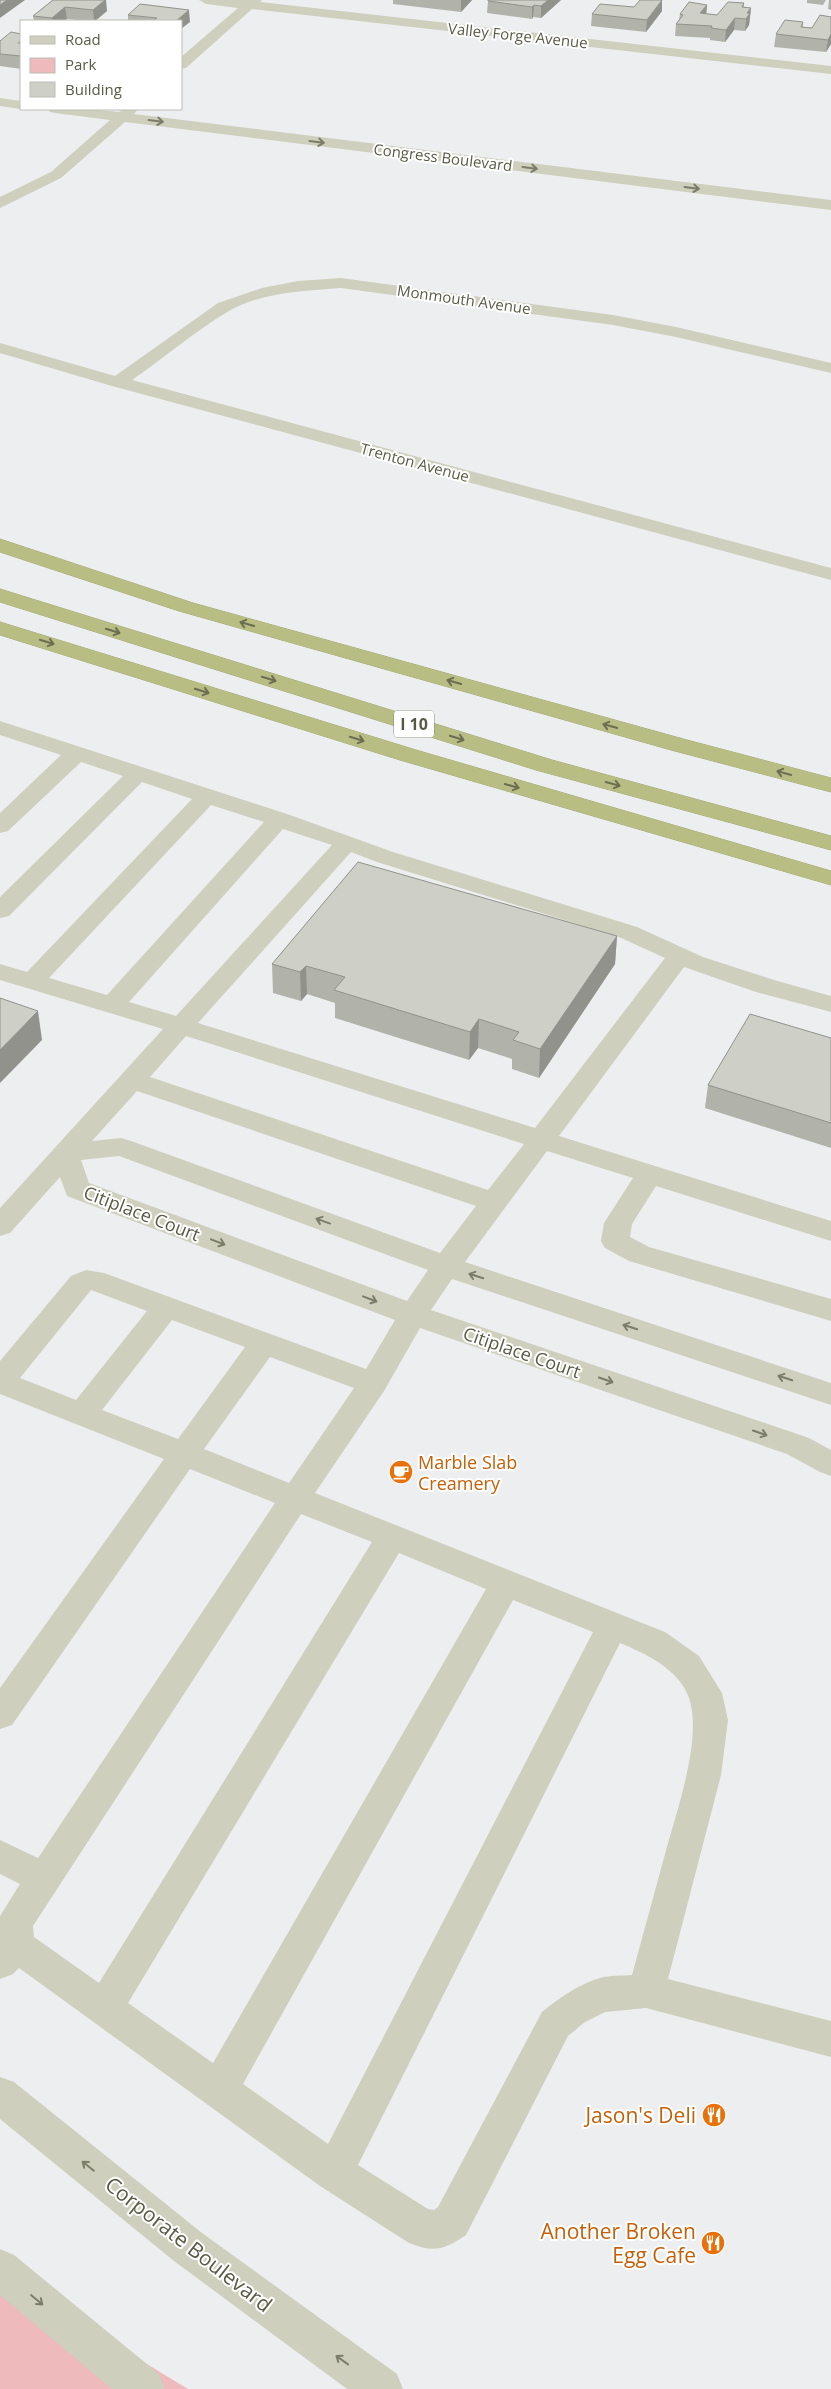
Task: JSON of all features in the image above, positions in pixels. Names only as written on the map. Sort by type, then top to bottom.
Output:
[{"type":"highway","points":[[0,544],[186,606],[660,740],[831,785]]},
{"type":"highway","name":"I 10","points":[[0,595],[544,765],[831,844]]},
{"type":"highway","points":[[0,628],[408,755],[831,878]]},
{"type":"street","name":"Valley Forge Avenue","points":[[206,0],[252,2],[831,70]]},
{"type":"street","points":[[182,64],[252,2]]},
{"type":"street","points":[[0,102],[20,104]]},
{"type":"street","name":"Congress Boulevard","points":[[73,110],[126,113],[469,161],[831,205]]},
{"type":"street","points":[[0,203],[56,175],[80,156],[126,113]]},
{"type":"street","points":[[469,161],[481,144]]},
{"type":"street","name":"Monmouth Avenue","points":[[118,382],[224,307],[262,293],[298,286],[341,283],[613,320],[676,332],[831,368]]},
{"type":"street","name":"Trenton Avenue","points":[[0,348],[118,382],[831,574]]},
{"type":"street","points":[[2,732],[77,753],[347,842],[385,857],[628,932],[680,956],[765,986],[831,1004]]},
{"type":"street","points":[[0,826],[77,753]]},
{"type":"street","points":[[0,911],[138,773]]},
{"type":"street","points":[[32,982],[207,796]]},
{"type":"street","points":[[112,1005],[279,820]]},
{"type":"street","points":[[0,1226],[347,842]]},
{"type":"street","points":[[680,956],[446,1266],[413,1315],[373,1383],[15,1923],[8,1954],[104,2008],[334,2172],[423,2229],[439,2230],[452,2221],[555,2024],[572,2010],[601,1995],[646,1991],[831,2039]]},
{"type":"street","points":[[0,972],[181,1026],[831,1231]]},
{"type":"street","points":[[132,1080],[494,1202]]},
{"type":"street","points":[[65,1152],[121,1147],[446,1266],[831,1394]]},
{"type":"street","name":"Citiplace Court","points":[[65,1152],[77,1189],[413,1315],[829,1458]]},
{"type":"street","points":[[650,1174],[618,1223],[615,1241],[639,1254],[831,1310]]},
{"type":"street","points":[[373,1383],[94,1280],[86,1280],[81,1283],[0,1381],[654,1642],[687,1666],[705,1693],[711,1720],[704,1775],[646,1991]]},
{"type":"street","points":[[82,1414],[167,1306]]},
{"type":"street","points":[[0,1715],[264,1343]]},
{"type":"street","points":[[104,2008],[392,1537]]},
{"type":"street","points":[[219,2090],[506,1583]]},
{"type":"street","points":[[334,2172],[612,1626]]},
{"type":"street","points":[[0,1856],[44,1879]]},
{"type":"street","name":"Corporate Boulevard","points":[[0,2095],[188,2247],[382,2389]]},
{"type":"street","points":[[0,2269],[144,2389]]},
{"type":"green space","points":[[0,2275],[188,2389],[0,2389]]},
{"type":"building","points":[[0,0],[7,0],[0,5]]},
{"type":"building","points":[[53,0],[105,0],[93,10],[65,7],[52,18],[33,16]]},
{"type":"building","points":[[488,0],[548,0],[541,6],[534,5],[532,7]]},
{"type":"building","points":[[640,0],[662,0],[647,20],[592,14],[600,4],[634,7]]},
{"type":"building","points":[[689,2],[707,5],[700,13],[717,15],[728,2],[744,3],[742,7],[751,8],[747,13],[750,13],[746,19],[735,18],[726,30],[711,28],[712,26],[676,24],[683,15],[680,14]]},
{"type":"building","points":[[140,4],[189,10],[177,20],[154,20],[157,18],[128,15]]},
{"type":"building","points":[[820,15],[831,17],[831,34],[828,40],[776,34],[785,20],[803,22],[801,27],[812,28]]},
{"type":"building","points":[[11,32],[20,34],[20,42],[18,43],[20,43],[20,56],[0,54],[0,41]]},
{"type":"building","points":[[358,862],[617,936],[540,1049],[513,1040],[519,1032],[479,1019],[470,1032],[334,990],[345,977],[306,966],[300,972],[272,964]]},
{"type":"building","points":[[0,998],[38,1011],[0,1050]]},
{"type":"building","points":[[750,1014],[831,1038],[831,1123],[708,1085]]},
{"type":"place","name":"Marble Slab Creamery","points":[[401,1472]]},
{"type":"place","name":"Jason's Deli","points":[[714,2115]]},
{"type":"place","name":"Another Broken Egg Cafe","points":[[713,2243]]}]
